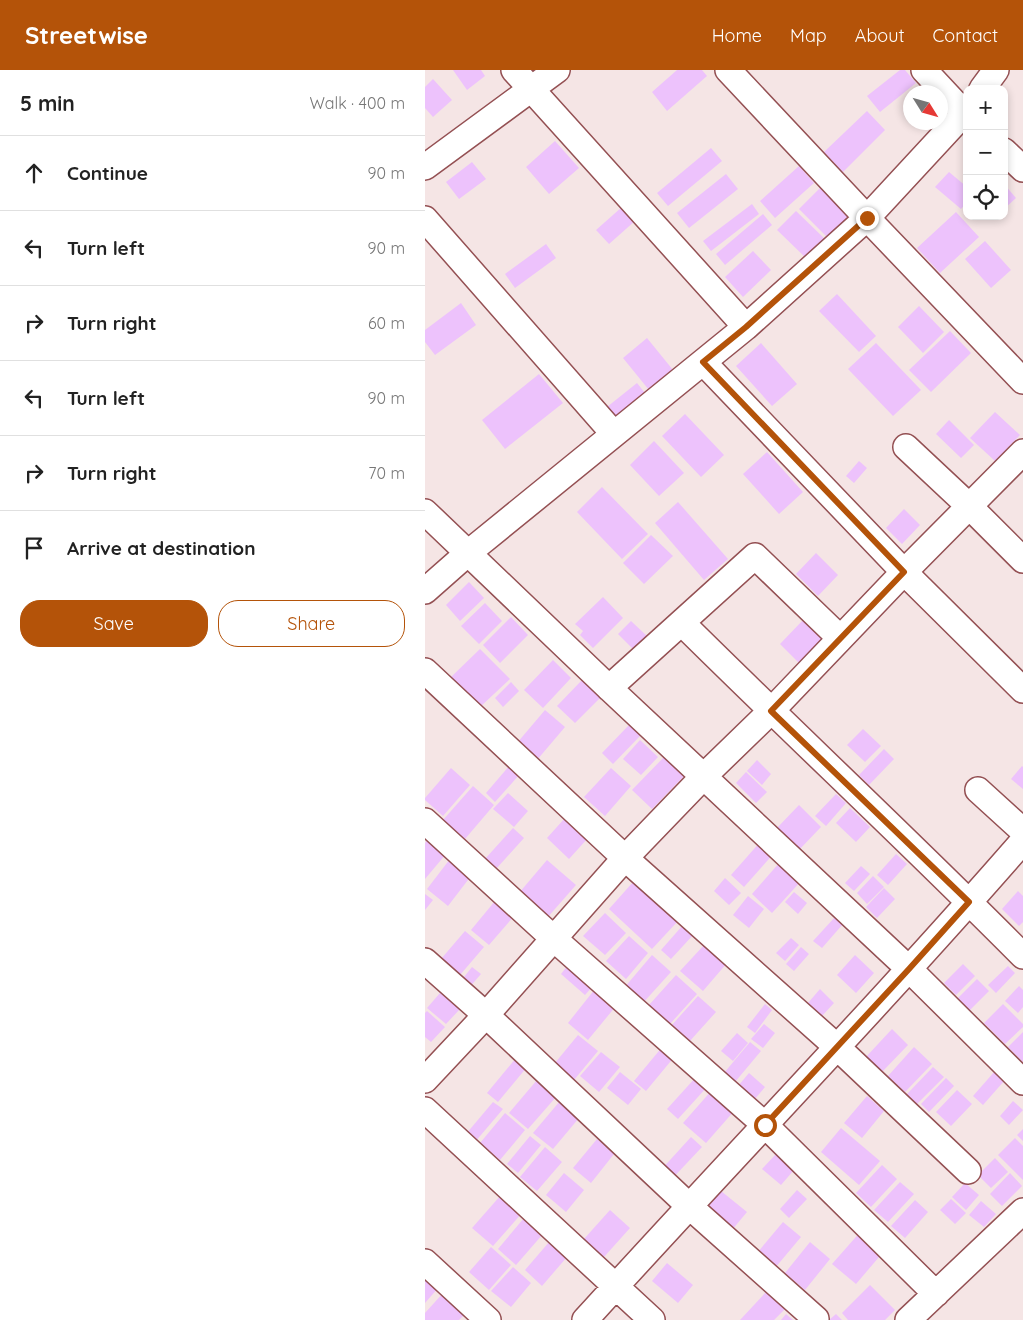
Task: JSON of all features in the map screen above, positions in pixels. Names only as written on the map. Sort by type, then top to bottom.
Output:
[{"type":"street","points":[[514,70],[746,327]]},
{"type":"street","points":[[425,167],[557,70]]},
{"type":"street","points":[[728,70],[1023,381]]},
{"type":"street","points":[[924,70],[963,110]]},
{"type":"street","points":[[985,85],[996,70]]},
{"type":"street","points":[[425,591],[468,553],[746,327],[867,218],[963,116]]},
{"type":"street","points":[[1008,155],[1023,169]]},
{"type":"street","points":[[425,219],[615,434]]},
{"type":"street","points":[[703,362],[904,572],[1023,690]]},
{"type":"street","points":[[906,447],[1023,560]]},
{"type":"street","points":[[425,1080],[486,1015],[625,858],[1023,452]]},
{"type":"street","points":[[425,512],[609,688],[909,969],[1023,1082]]},
{"type":"street","points":[[609,688],[755,556],[840,638]]},
{"type":"street","points":[[682,623],[1023,956]]},
{"type":"street","points":[[425,672],[625,858],[837,1047],[968,1171]]},
{"type":"street","points":[[978,790],[1023,831]]},
{"type":"street","points":[[425,820],[553,938],[765,1125],[936,1294]]},
{"type":"street","points":[[585,1320],[909,969],[1023,841]]},
{"type":"street","points":[[425,961],[486,1015],[689,1206],[816,1319]]},
{"type":"street","points":[[425,1110],[651,1320]]},
{"type":"street","points":[[908,1320],[1023,1211]]},
{"type":"street","points":[[425,1262],[488,1320]]},
{"type":"building","points":[[453,70],[481,70],[485,76],[467,90]]},
{"type":"building","points":[[677,70],[702,70],[707,76],[667,111],[652,92]]},
{"type":"building","points":[[900,70],[905,70],[916,83],[914,85],[903,85],[903,93],[880,112],[867,96]]},
{"type":"building","points":[[433,79],[452,100],[433,117],[425,108],[425,87]]},
{"type":"building","points":[[867,111],[885,130],[843,172],[824,152]]},
{"type":"building","points":[[555,141],[579,168],[549,194],[526,167]]},
{"type":"building","points":[[711,148],[722,161],[668,206],[657,193]]},
{"type":"building","points":[[472,162],[486,179],[459,199],[446,182]]},
{"type":"building","points":[[799,166],[814,183],[775,218],[760,201]]},
{"type":"building","points":[[949,172],[963,184],[963,207],[961,209],[935,187]]},
{"type":"building","points":[[726,174],[738,189],[689,228],[677,213]]},
{"type":"building","points":[[820,188],[854,221],[833,243],[799,209]]},
{"type":"building","points":[[1008,189],[1016,198],[1008,205]]},
{"type":"building","points":[[752,204],[759,214],[711,251],[703,241]]},
{"type":"building","points":[[622,207],[635,221],[609,244],[596,230]]},
{"type":"building","points":[[796,211],[827,241],[808,260],[777,230]]},
{"type":"building","points":[[956,212],[979,237],[940,273],[917,248]]},
{"type":"building","points":[[763,214],[772,225],[725,265],[716,254]]},
{"type":"building","points":[[985,241],[1011,270],[991,288],[965,259]]},
{"type":"building","points":[[546,244],[556,258],[515,288],[505,274]]},
{"type":"building","points":[[753,251],[771,270],[743,297],[725,277]]},
{"type":"building","points":[[837,294],[876,336],[859,352],[819,311]]},
{"type":"building","points":[[461,303],[476,325],[435,355],[425,342],[425,330]]},
{"type":"building","points":[[919,306],[944,332],[923,353],[898,327]]},
{"type":"building","points":[[950,331],[971,353],[931,392],[909,370]]},
{"type":"building","points":[[647,338],[673,370],[649,390],[623,358]]},
{"type":"building","points":[[761,343],[797,384],[772,406],[736,366]]},
{"type":"building","points":[[876,343],[921,390],[893,416],[848,369]]},
{"type":"building","points":[[539,374],[563,403],[505,449],[482,420]]},
{"type":"building","points":[[637,383],[645,393],[615,417],[607,407]]},
{"type":"building","points":[[995,412],[1020,435],[995,461],[970,438]]},
{"type":"building","points":[[685,414],[724,455],[701,477],[662,436]]},
{"type":"building","points":[[949,420],[974,445],[961,458],[936,434]]},
{"type":"building","points":[[654,441],[684,473],[659,496],[630,465]]},
{"type":"building","points":[[767,452],[803,492],[779,514],[743,474]]},
{"type":"building","points":[[859,461],[867,468],[854,483],[846,476]]},
{"type":"building","points":[[602,487],[648,534],[622,559],[577,512]]},
{"type":"building","points":[[678,502],[728,559],[704,580],[655,523]]},
{"type":"building","points":[[904,509],[920,525],[902,544],[886,528]]},
{"type":"building","points":[[651,535],[673,556],[644,584],[623,563]]},
{"type":"building","points":[[816,553],[838,575],[818,596],[796,574]]},
{"type":"building","points":[[469,582],[484,598],[460,621],[446,605]]},
{"type":"building","points":[[603,597],[623,618],[593,648],[580,635],[583,631],[575,624]]},
{"type":"building","points":[[485,603],[502,621],[479,644],[461,626]]},
{"type":"building","points":[[511,617],[528,635],[500,663],[483,645]]},
{"type":"building","points":[[804,619],[824,639],[800,664],[780,644]]},
{"type":"building","points":[[631,621],[648,637],[634,650],[618,634]]},
{"type":"building","points":[[480,649],[510,679],[479,708],[450,678]]},
{"type":"building","points":[[553,660],[571,678],[543,708],[524,690]]},
{"type":"building","points":[[583,679],[601,697],[575,723],[557,706]]},
{"type":"building","points":[[511,682],[519,691],[503,707],[495,698]]},
{"type":"building","points":[[545,710],[565,727],[537,760],[517,743]]},
{"type":"building","points":[[630,724],[641,735],[613,764],[602,753]]},
{"type":"building","points":[[863,729],[881,746],[865,762],[847,745]]},
{"type":"building","points":[[640,740],[658,757],[641,775],[623,759]]},
{"type":"building","points":[[884,749],[894,759],[869,785],[859,775]]},
{"type":"building","points":[[665,756],[685,775],[652,809],[632,790]]},
{"type":"building","points":[[757,760],[771,774],[762,785],[747,771]]},
{"type":"building","points":[[510,765],[520,774],[495,802],[486,793]]},
{"type":"building","points":[[1023,767],[1023,789],[1011,779]]},
{"type":"building","points":[[451,768],[470,785],[443,816],[425,798]]},
{"type":"building","points":[[611,768],[631,786],[605,816],[584,797]]},
{"type":"building","points":[[746,772],[767,792],[756,803],[736,783]]},
{"type":"building","points":[[473,786],[494,805],[465,839],[443,820]]},
{"type":"building","points":[[508,793],[528,811],[514,827],[493,809]]},
{"type":"building","points":[[836,794],[846,803],[826,826],[815,816]]},
{"type":"building","points":[[799,805],[821,827],[798,851],[776,829]]},
{"type":"building","points":[[850,808],[870,827],[856,842],[836,823]]},
{"type":"building","points":[[565,818],[588,838],[569,859],[547,838]]},
{"type":"building","points":[[513,828],[524,838],[496,869],[485,859]]},
{"type":"building","points":[[428,839],[446,854],[425,879],[425,843]]},
{"type":"building","points":[[761,841],[775,852],[744,887],[731,875]]},
{"type":"building","points":[[896,854],[907,864],[888,885],[877,875]]},
{"type":"building","points":[[450,859],[471,876],[448,906],[427,889]]},
{"type":"building","points":[[547,860],[576,885],[547,918],[519,893]]},
{"type":"building","points":[[780,862],[801,881],[772,913],[752,894]]},
{"type":"building","points":[[861,866],[870,874],[854,891],[845,883]]},
{"type":"building","points":[[873,876],[884,887],[867,904],[857,893]]},
{"type":"building","points":[[725,878],[741,893],[729,905],[714,891]]},
{"type":"building","points":[[634,881],[678,921],[652,949],[609,909]]},
{"type":"building","points":[[884,888],[895,899],[877,918],[866,907]]},
{"type":"building","points":[[1018,891],[1023,896],[1023,922],[1019,926],[1002,909]]},
{"type":"building","points":[[794,892],[807,903],[798,914],[785,902]]},
{"type":"building","points":[[425,894],[433,900],[425,910]]},
{"type":"building","points":[[748,896],[764,909],[749,928],[733,915]]},
{"type":"building","points":[[495,901],[514,916],[489,945],[471,930]]},
{"type":"building","points":[[605,913],[626,933],[605,955],[583,936]]},
{"type":"building","points":[[835,917],[843,924],[822,948],[813,941]]},
{"type":"building","points":[[683,925],[694,934],[671,959],[661,950]]},
{"type":"building","points":[[465,931],[484,947],[460,975],[441,959]]},
{"type":"building","points":[[629,936],[648,953],[626,979],[606,961]]},
{"type":"building","points":[[791,938],[799,945],[785,961],[776,953]]},
{"type":"building","points":[[705,944],[727,963],[703,991],[680,971]]},
{"type":"building","points":[[801,947],[809,954],[794,971],[786,964]]},
{"type":"building","points":[[652,955],[671,972],[642,1004],[624,988]]},
{"type":"building","points":[[855,955],[874,973],[856,993],[837,975]]},
{"type":"building","points":[[963,964],[975,976],[956,995],[944,983]]},
{"type":"building","points":[[568,965],[593,986],[585,995],[561,974]]},
{"type":"building","points":[[1008,966],[1015,973],[996,993],[988,985]]},
{"type":"building","points":[[472,967],[481,974],[468,989],[460,982]]},
{"type":"building","points":[[676,975],[697,994],[670,1024],[649,1005]]},
{"type":"building","points":[[977,979],[989,991],[968,1012],[956,1000]]},
{"type":"building","points":[[1019,986],[1023,990],[1023,1007],[1018,1013],[1005,1001]]},
{"type":"building","points":[[595,989],[616,1006],[588,1040],[568,1023]]},
{"type":"building","points":[[820,989],[834,1003],[822,1016],[808,1003]]},
{"type":"building","points":[[440,993],[460,1009],[446,1024],[427,1008]]},
{"type":"building","points":[[698,996],[716,1012],[689,1042],[671,1026]]},
{"type":"building","points":[[765,1004],[772,1010],[755,1033],[747,1027]]},
{"type":"building","points":[[1003,1004],[1023,1024],[1023,1027],[1005,1044],[984,1023]]},
{"type":"building","points":[[427,1011],[445,1027],[431,1042],[425,1037],[425,1013]]},
{"type":"building","points":[[764,1024],[775,1033],[763,1048],[751,1039]]},
{"type":"building","points":[[892,1029],[908,1045],[881,1073],[865,1058]]},
{"type":"building","points":[[1023,1032],[1023,1062],[1008,1047]]},
{"type":"building","points":[[737,1033],[748,1043],[733,1061],[721,1051]]},
{"type":"building","points":[[578,1035],[598,1051],[574,1080],[555,1063]]},
{"type":"building","points":[[750,1042],[761,1051],[735,1082],[724,1073]]},
{"type":"building","points":[[663,1046],[675,1056],[646,1091],[634,1081]]},
{"type":"building","points":[[914,1047],[932,1064],[905,1092],[888,1076]]},
{"type":"building","points":[[601,1052],[620,1067],[599,1092],[580,1076]]},
{"type":"building","points":[[516,1058],[527,1067],[498,1102],[487,1093]]},
{"type":"building","points":[[933,1067],[944,1077],[917,1104],[907,1094]]},
{"type":"building","points":[[995,1071],[1005,1080],[983,1105],[973,1096]]},
{"type":"building","points":[[620,1072],[641,1089],[628,1105],[607,1088]]},
{"type":"building","points":[[749,1073],[765,1087],[754,1100],[738,1086]]},
{"type":"building","points":[[696,1077],[707,1087],[678,1119],[667,1109]]},
{"type":"building","points":[[946,1078],[954,1086],[929,1112],[921,1104]]},
{"type":"building","points":[[537,1080],[556,1097],[528,1129],[509,1113]]},
{"type":"building","points":[[712,1090],[735,1110],[706,1143],[683,1123]]},
{"type":"building","points":[[957,1090],[972,1104],[951,1126],[936,1112]]},
{"type":"building","points":[[867,1096],[884,1111],[862,1138],[844,1123]]},
{"type":"building","points":[[560,1101],[579,1118],[553,1149],[533,1133]]},
{"type":"building","points":[[1013,1101],[1023,1110],[1009,1125],[1000,1116]]},
{"type":"building","points":[[493,1102],[503,1109],[475,1142],[466,1134]]},
{"type":"building","points":[[505,1113],[525,1130],[500,1160],[480,1143]]},
{"type":"building","points":[[841,1128],[880,1161],[859,1185],[821,1152]]},
{"type":"building","points":[[1023,1129],[1023,1141],[1017,1135]]},
{"type":"building","points":[[530,1136],[541,1145],[518,1173],[507,1164]]},
{"type":"building","points":[[691,1137],[702,1147],[670,1181],[660,1171]]},
{"type":"building","points":[[1015,1138],[1023,1146],[1023,1180],[998,1155]]},
{"type":"building","points":[[597,1139],[614,1154],[591,1183],[573,1168]]},
{"type":"building","points":[[545,1147],[562,1162],[537,1191],[520,1177]]},
{"type":"building","points":[[776,1154],[794,1170],[781,1185],[762,1169]]},
{"type":"building","points":[[995,1158],[1008,1172],[991,1188],[978,1175]]},
{"type":"building","points":[[882,1165],[897,1179],[871,1207],[856,1193]]},
{"type":"building","points":[[564,1173],[584,1190],[566,1212],[546,1195]]},
{"type":"building","points":[[1010,1173],[1022,1186],[1002,1206],[990,1194]]},
{"type":"building","points":[[900,1182],[914,1194],[888,1222],[874,1210]]},
{"type":"building","points":[[965,1183],[979,1195],[966,1210],[952,1197]]},
{"type":"building","points":[[797,1190],[807,1199],[789,1218],[780,1209]]},
{"type":"building","points":[[721,1191],[747,1212],[732,1230],[706,1209]]},
{"type":"building","points":[[501,1195],[522,1213],[493,1246],[472,1228]]},
{"type":"building","points":[[951,1199],[966,1213],[955,1224],[940,1210]]},
{"type":"building","points":[[915,1200],[928,1212],[905,1238],[891,1226]]},
{"type":"building","points":[[981,1201],[996,1214],[984,1227],[969,1215]]},
{"type":"building","points":[[610,1210],[630,1228],[604,1257],[584,1239]]},
{"type":"building","points":[[524,1218],[543,1234],[516,1265],[498,1249]]},
{"type":"building","points":[[783,1222],[801,1237],[775,1268],[757,1253]]},
{"type":"building","points":[[862,1230],[885,1250],[856,1284],[832,1264]]},
{"type":"building","points":[[550,1241],[567,1257],[542,1286],[525,1270]]},
{"type":"building","points":[[810,1242],[830,1259],[805,1290],[785,1273]]},
{"type":"building","points":[[491,1247],[511,1265],[489,1290],[469,1272]]},
{"type":"building","points":[[667,1263],[693,1285],[678,1303],[652,1281]]},
{"type":"building","points":[[513,1267],[531,1283],[511,1307],[491,1291]]},
{"type":"building","points":[[425,1277],[439,1287],[425,1303]]},
{"type":"building","points":[[870,1285],[895,1310],[885,1320],[848,1320],[842,1313]]},
{"type":"building","points":[[444,1292],[467,1312],[459,1320],[425,1320],[425,1313]]},
{"type":"building","points":[[766,1292],[785,1309],[774,1320],[740,1320]]},
{"type":"building","points":[[786,1314],[793,1320],[781,1320]]},
{"type":"building","points":[[836,1314],[842,1320],[829,1320]]},
{"type":"route","points":[[765,1125],[969,902],[771,711],[904,572],[703,362],[746,327],[867,218]]}]
